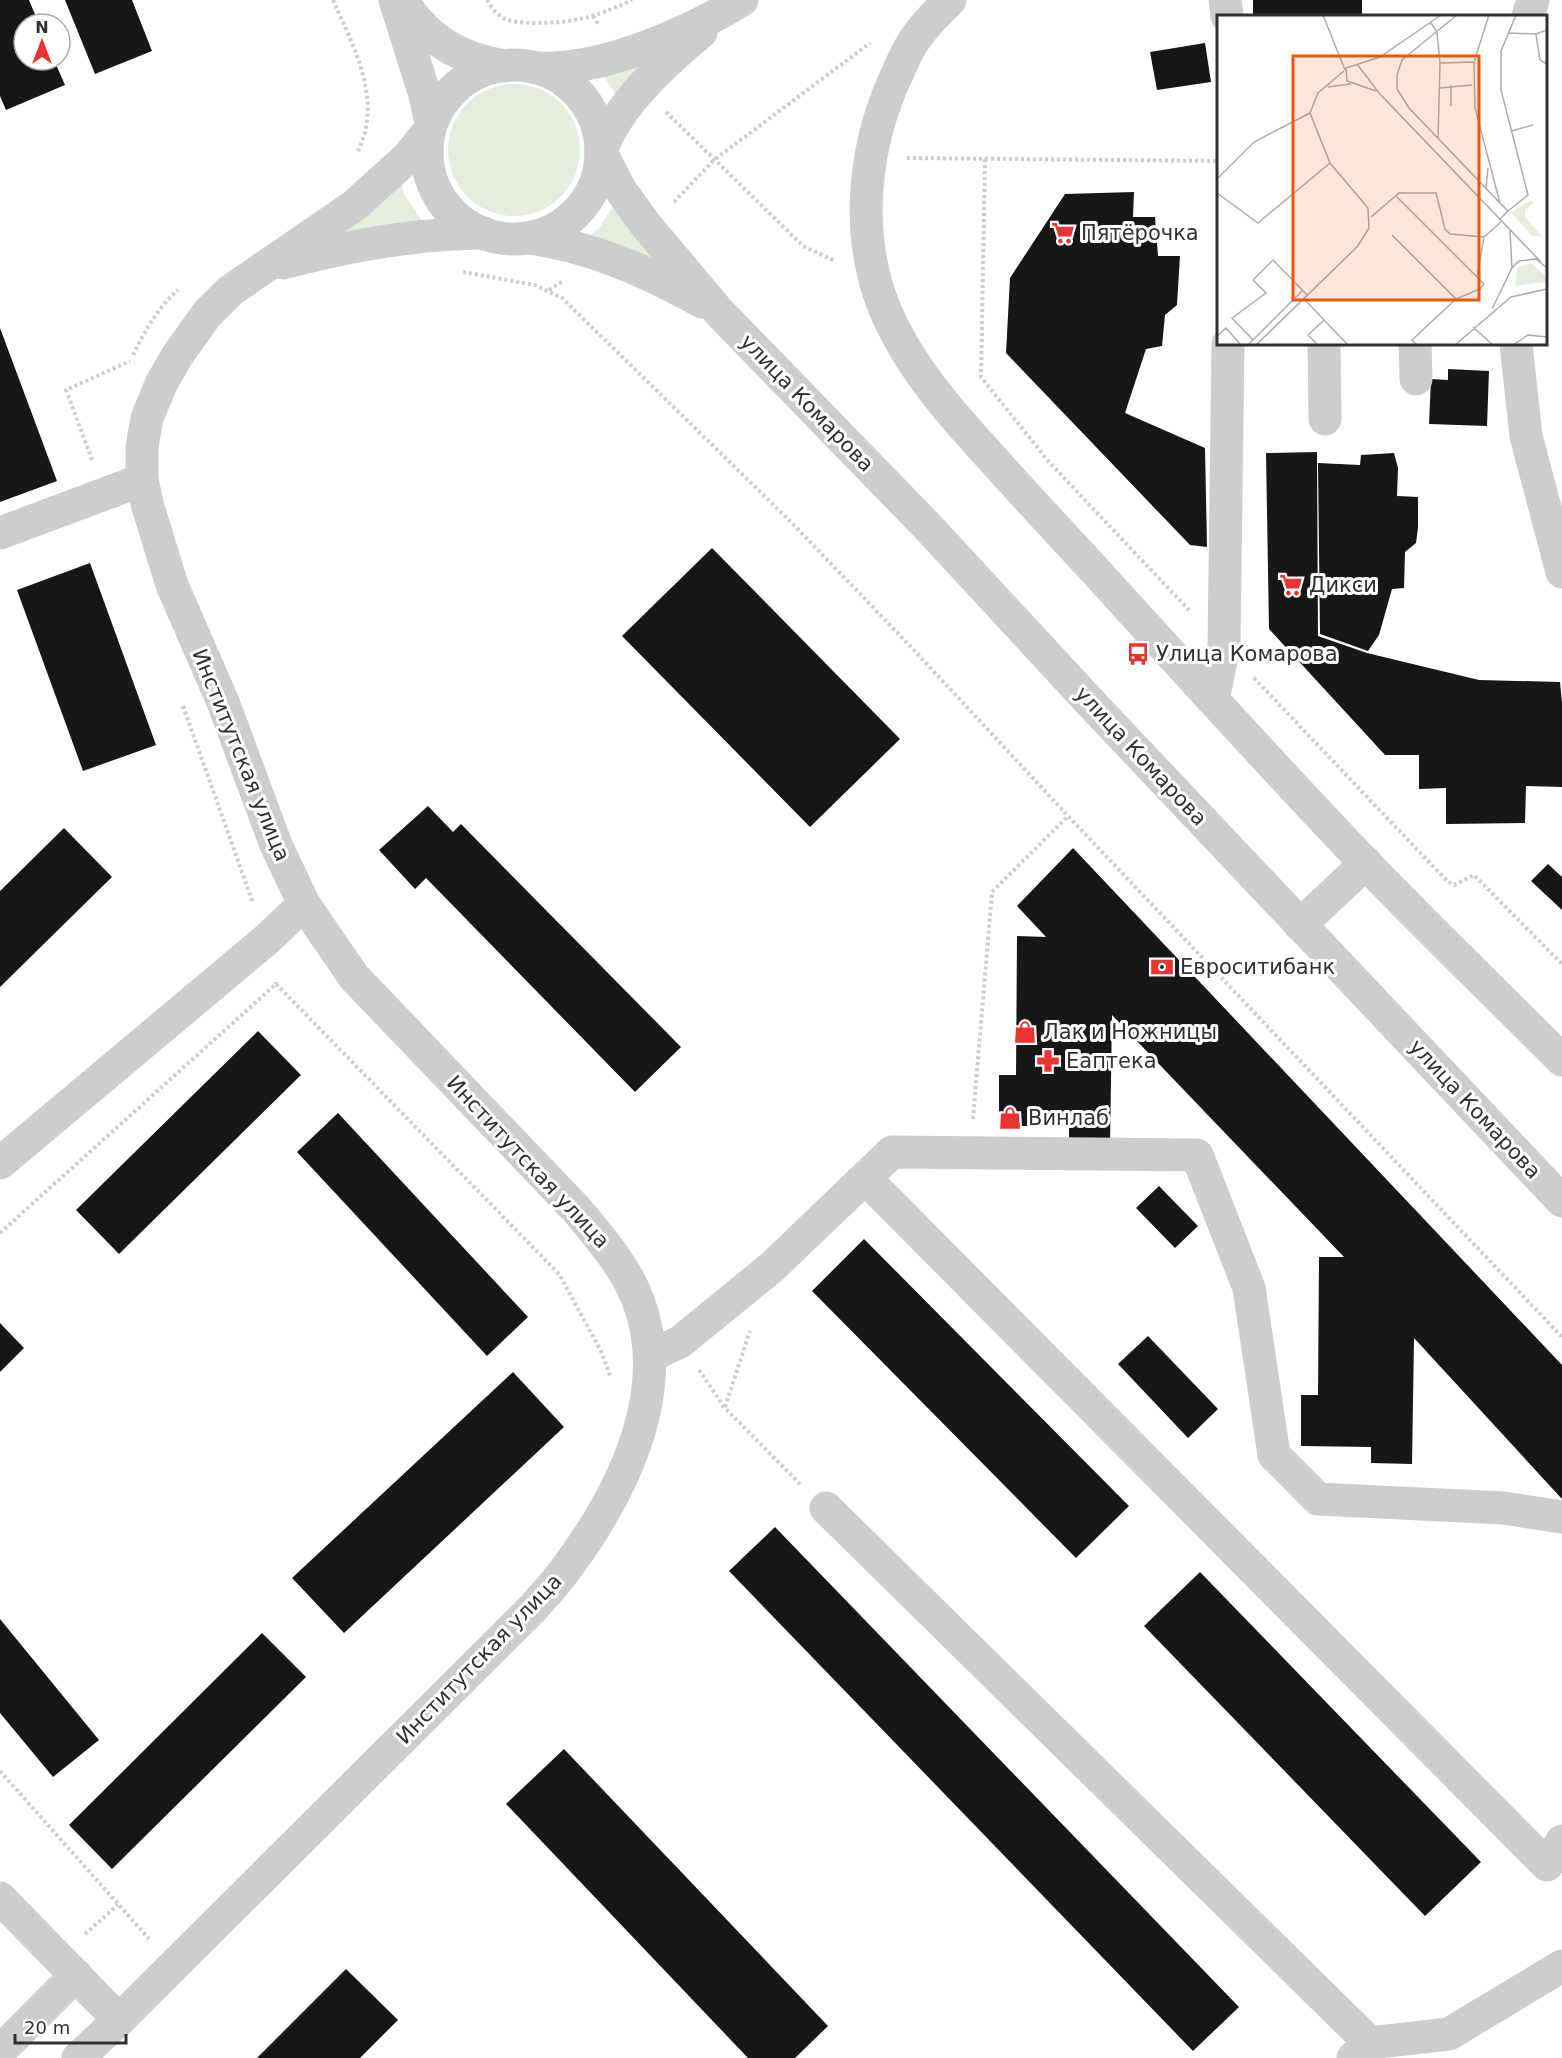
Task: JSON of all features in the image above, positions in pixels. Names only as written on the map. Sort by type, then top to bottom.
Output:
[{"type":"street","points":[[395,0],[425,95],[430,127]]},
{"type":"street","points":[[402,0],[411,14],[432,36],[448,48],[472,59],[504,66]]},
{"type":"street","points":[[950,0],[917,36],[890,88],[877,125],[870,158],[867,225],[869,253],[875,282],[885,308],[918,372],[975,440],[1366,863],[1562,1060]]},
{"type":"street","points":[[1226,0],[1227,15]]},
{"type":"street","points":[[1528,15],[1533,0]]},
{"type":"street","points":[[536,68],[584,66],[621,56],[684,30],[737,3]]},
{"type":"street","points":[[601,152],[620,116],[645,86],[683,47],[737,3]]},
{"type":"street","points":[[504,66],[532,66],[556,75],[576,90],[591,110],[600,133],[601,152],[597,183],[585,204],[567,222],[545,234],[529,238],[496,238],[472,230],[452,215],[437,195],[428,171],[426,147],[430,127],[443,100],[461,82],[483,70],[504,66]]},
{"type":"street","name":"Институтская улица","points":[[91,2054],[119,2020],[533,1608],[567,1568],[592,1532],[619,1484],[633,1448],[649,1386],[650,1356],[645,1320],[638,1299],[610,1250],[577,1210],[354,976],[304,904],[276,845],[222,702],[172,585],[147,507],[142,480],[142,447],[147,418],[161,384],[177,356],[207,314],[230,291],[261,268],[355,205],[407,158],[430,127]]},
{"type":"street","name":"улица Комарова","points":[[601,152],[620,189],[645,224],[719,312],[928,527],[1562,1201]]},
{"type":"street","name":"Институтская улица","points":[[261,268],[391,241],[450,234],[484,233]]},
{"type":"street","name":"улица Комарова","points":[[529,238],[556,242],[602,255],[664,281],[719,312]]},
{"type":"street","points":[[1213,699],[1224,646],[1228,345]]},
{"type":"street","points":[[1324,345],[1325,419]]},
{"type":"street","points":[[1415,345],[1416,379]]},
{"type":"street","points":[[1516,345],[1526,436],[1562,572]]},
{"type":"street","points":[[0,532],[142,480]]},
{"type":"street","points":[[1300,925],[1366,863]]},
{"type":"street","points":[[0,1163],[266,940],[304,904]]},
{"type":"street","points":[[650,1356],[680,1342],[772,1267],[892,1152],[1197,1155],[1249,1288],[1274,1455],[1318,1499],[1503,1508],[1562,1517]]},
{"type":"street","points":[[865,1178],[1557,1862]]},
{"type":"street","points":[[826,1508],[1361,2050],[1449,2034],[1562,1966]]},
{"type":"street","points":[[0,1898],[119,2020]]},
{"type":"street","points":[[0,2051],[76,1975]]},
{"type":"path","points":[[333,0],[366,79],[368,120],[363,141],[352,162]]},
{"type":"path","points":[[487,0],[499,16],[519,22],[562,23],[593,16],[632,0]]},
{"type":"path","points":[[593,16],[621,56]]},
{"type":"path","points":[[645,224],[680,197],[714,160],[879,36],[917,36]]},
{"type":"path","points":[[645,86],[673,120],[803,246],[875,282]]},
{"type":"path","points":[[870,158],[1217,161]]},
{"type":"path","points":[[549,290],[602,255]]},
{"type":"path","points":[[454,271],[517,281],[549,290],[562,298],[789,520],[1562,1337]]},
{"type":"path","points":[[104,494],[66,390],[129,363],[152,320],[167,299],[182,287]]},
{"type":"path","points":[[180,699],[266,940],[276,984],[559,1274],[601,1351],[613,1382]]},
{"type":"path","points":[[970,1153],[992,892],[1068,816]]},
{"type":"path","points":[[0,1233],[276,984]]},
{"type":"path","points":[[725,1408],[754,1321]]},
{"type":"path","points":[[680,1342],[725,1408],[786,1472]]},
{"type":"path","points":[[0,1771],[173,1966]]},
{"type":"green space","points":[[689,32],[620,103],[598,69]]},
{"type":"green space","points":[[514,84],[539,89],[561,103],[575,125],[580,150],[575,175],[561,197],[539,211],[514,216],[489,211],[467,197],[453,175],[448,150],[453,125],[467,103],[489,89]]},
{"type":"green space","points":[[400,175],[404,194],[425,225],[308,247]]},
{"type":"green space","points":[[619,197],[693,286],[587,239],[599,228]]},
{"type":"building","points":[[0,0],[29,0],[34,12],[12,12],[12,72],[59,72],[65,85],[6,110],[0,96]]},
{"type":"building","points":[[65,0],[132,0],[152,51],[95,74],[72,17],[72,12],[70,12]]},
{"type":"building","points":[[1253,0],[1362,0],[1362,15],[1253,14]]},
{"type":"building","points":[[1205,43],[1211,82],[1157,90],[1150,52]]},
{"type":"building","points":[[1134,192],[1133,217],[1155,217],[1158,256],[1180,256],[1177,305],[1165,315],[1162,346],[1146,349],[1125,413],[1205,448],[1207,547],[1190,545],[1006,353],[1010,278],[1065,194]]},
{"type":"building","points":[[0,328],[57,481],[0,502]]},
{"type":"building","points":[[1448,369],[1489,371],[1487,426],[1429,424],[1431,379],[1448,380]]},
{"type":"building","points":[[1317,452],[1318,636],[1367,653],[1479,680],[1560,682],[1562,787],[1526,786],[1525,823],[1446,824],[1446,788],[1419,789],[1419,755],[1385,755],[1269,629],[1266,453]]},
{"type":"building","points":[[1394,453],[1398,468],[1397,496],[1418,497],[1418,528],[1416,543],[1405,552],[1404,588],[1392,589],[1379,635],[1368,651],[1320,634],[1318,463],[1360,465],[1361,455]]},
{"type":"building","points":[[712,548],[900,739],[810,827],[622,636]]},
{"type":"building","points":[[90,563],[156,745],[83,771],[17,590]]},
{"type":"building","points":[[428,806],[453,832],[461,824],[681,1047],[635,1092],[426,878],[415,889],[379,850]]},
{"type":"building","points":[[64,828],[112,877],[0,987],[0,891]]},
{"type":"building","points":[[1073,848],[1562,1365],[1562,1499],[1414,1338],[1412,1464],[1371,1463],[1371,1447],[1301,1446],[1301,1395],[1318,1395],[1319,1257],[1344,1257],[1112,1015],[1110,1144],[1069,1143],[1069,1126],[999,1126],[999,1075],[1016,1075],[1017,936],[1046,937],[1017,906]]},
{"type":"building","points":[[1548,864],[1562,877],[1562,910],[1531,881]]},
{"type":"building","points":[[258,1031],[301,1075],[119,1254],[76,1210]]},
{"type":"building","points":[[338,1113],[528,1317],[487,1356],[297,1152]]},
{"type":"building","points":[[1159,1186],[1198,1226],[1175,1248],[1136,1208]]},
{"type":"building","points":[[864,1239],[1129,1506],[1076,1558],[812,1291]]},
{"type":"building","points":[[0,1323],[24,1348],[0,1372]]},
{"type":"building","points":[[1148,1336],[1218,1409],[1188,1438],[1118,1364]]},
{"type":"building","points":[[513,1372],[564,1427],[344,1633],[292,1578]]},
{"type":"building","points":[[775,1527],[1239,2007],[1193,2051],[729,1571]]},
{"type":"building","points":[[1200,1572],[1481,1862],[1425,1916],[1144,1626]]},
{"type":"building","points":[[0,1619],[99,1740],[53,1777],[0,1713]]},
{"type":"building","points":[[262,1633],[306,1677],[112,1869],[69,1825]]},
{"type":"building","points":[[564,1749],[828,2026],[795,2058],[748,2058],[506,1804]]},
{"type":"building","points":[[346,1969],[398,2020],[360,2058],[257,2058]]},
{"type":"place","name":"Пятёрочка","points":[[1063,233]]},
{"type":"place","name":"Дикси","points":[[1291,585]]},
{"type":"place","name":"Улица Комарова","points":[[1138,654]]},
{"type":"place","name":"Евроситибанк","points":[[1162,967]]},
{"type":"place","name":"Лак и Ножницы","points":[[1025,1032]]},
{"type":"place","name":"Еаптека","points":[[1048,1061]]},
{"type":"place","name":"Винлаб","points":[[1010,1118]]}]
